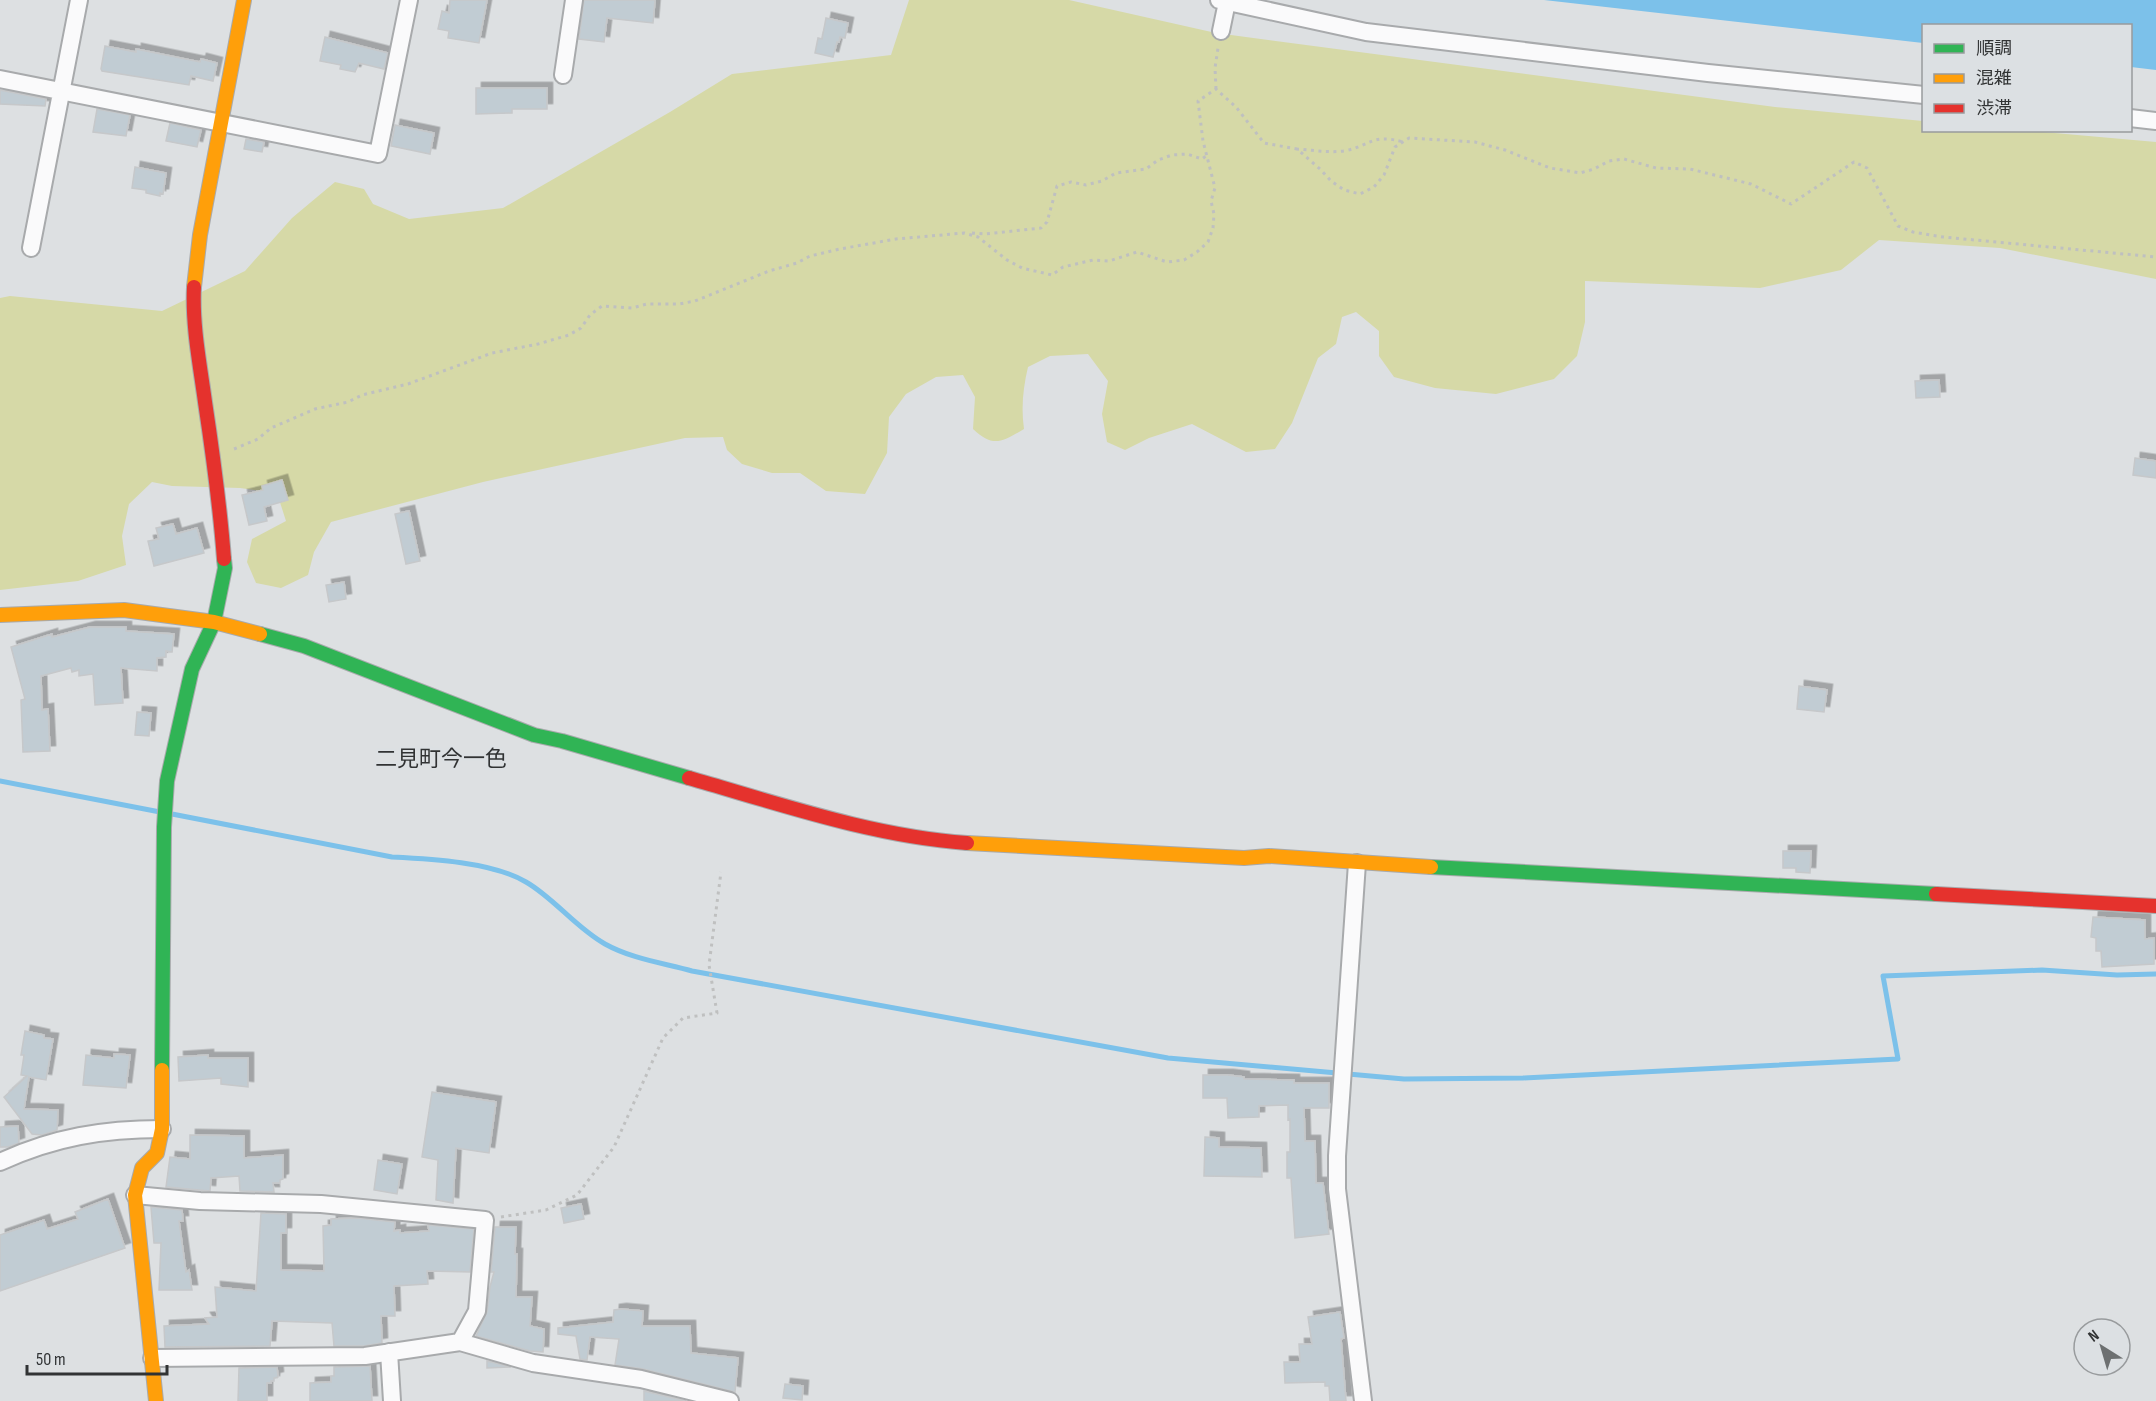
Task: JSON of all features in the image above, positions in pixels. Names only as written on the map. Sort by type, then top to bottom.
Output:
[{"type":"street","points":[[31,248],[79,0]]},
{"type":"street","points":[[156,1401],[135,1195],[142,1168],[157,1153],[162,1129],[164,827],[167,781],[192,669],[214,622],[225,568],[193,300],[200,235],[244,0]]},
{"type":"street","points":[[0,79],[378,154],[409,0]]},
{"type":"street","points":[[563,75],[574,0]]},
{"type":"street","points":[[1221,31],[1223,1],[1366,32],[1708,73],[1922,95]]},
{"type":"street","points":[[2132,118],[2156,121]]},
{"type":"street","points":[[0,615],[124,610],[214,622],[304,646],[534,735],[573,744],[846,823],[924,840],[1244,858],[1269,856],[1357,863],[2156,906]]},
{"type":"street","points":[[1357,863],[1337,1156],[1337,1189],[1363,1401]]},
{"type":"street","points":[[0,1162],[92,1132],[162,1129]]},
{"type":"street","points":[[135,1195],[200,1201],[321,1204],[484,1220],[477,1311],[460,1342]]},
{"type":"street","points":[[152,1358],[365,1356],[460,1342],[533,1363],[641,1379],[730,1401]]},
{"type":"street","points":[[389,1352],[392,1401]]},
{"type":"path","points":[[1221,31],[1215,68],[1216,89],[1236,107],[1264,143],[1297,149],[1344,151],[1374,139],[1403,142]]},
{"type":"path","points":[[964,233],[978,237],[1007,261],[1022,268],[1052,275],[1064,267],[1093,260],[1109,261],[1137,252],[1167,262],[1184,260],[1208,242],[1213,228],[1214,214],[1211,201],[1215,188],[1206,156],[1198,100],[1216,89]]},
{"type":"path","points":[[1297,149],[1331,181],[1344,190],[1360,194],[1374,187],[1384,175],[1395,147],[1409,138],[1475,142],[1505,150],[1550,168],[1580,173],[1609,161],[1624,159],[1656,168],[1690,169],[1752,184],[1791,204],[1854,162],[1867,168],[1898,226],[1913,232],[1943,237],[2156,257]]},
{"type":"path","points":[[213,458],[258,439],[271,428],[315,410],[408,384],[492,353],[569,336],[581,328],[590,315],[602,306],[632,308],[647,304],[695,302],[810,256],[896,239],[1041,228],[1047,222],[1057,186],[1071,182],[1086,185],[1102,181],[1116,173],[1146,169],[1158,160],[1172,155],[1187,154],[1202,159],[1206,156]]},
{"type":"path","points":[[484,1220],[546,1210],[578,1195],[614,1147],[663,1038],[683,1018],[717,1013],[708,965],[721,872]]},
{"type":"green space","points":[[909,0],[1069,0],[1216,33],[1775,107],[1922,121],[1922,132],[2042,132],[2156,142],[2156,279],[2000,248],[1879,240],[1841,270],[1760,288],[1585,281],[1585,322],[1577,356],[1554,379],[1496,394],[1435,388],[1394,377],[1379,356],[1379,331],[1356,312],[1342,317],[1336,344],[1318,358],[1292,423],[1275,449],[1246,452],[1192,424],[1149,438],[1125,450],[1107,442],[1102,414],[1108,381],[1088,354],[1050,356],[1028,367],[1023,398],[1024,429],[1003,440],[986,439],[973,429],[975,397],[963,375],[936,377],[906,394],[889,417],[887,453],[865,494],[826,491],[800,473],[772,473],[742,464],[727,450],[723,437],[685,438],[483,482],[331,522],[314,552],[308,575],[281,588],[256,583],[247,562],[252,539],[286,521],[277,493],[240,488],[172,486],[152,482],[129,504],[122,536],[126,565],[78,581],[0,590],[0,298],[10,296],[162,311],[245,271],[292,218],[335,182],[364,189],[373,204],[409,219],[503,208],[732,74],[891,55]]},
{"type":"water","points":[[1544,0],[2156,0],[2156,70],[2132,67],[2132,24],[1922,24],[1922,43]]},
{"type":"building","points":[[450,0],[487,0],[479,43],[448,38],[449,31],[438,29],[442,11],[449,13]]},
{"type":"building","points":[[584,0],[655,0],[653,23],[607,18],[604,42],[579,39]]},
{"type":"building","points":[[826,18],[848,23],[845,38],[840,37],[833,57],[815,53],[818,38],[822,39]]},
{"type":"building","points":[[325,37],[388,53],[384,69],[359,63],[355,72],[340,69],[341,65],[320,61]]},
{"type":"building","points":[[105,46],[217,63],[213,81],[191,76],[189,85],[102,71]]},
{"type":"building","points":[[476,88],[547,88],[547,109],[512,109],[512,113],[476,114]]},
{"type":"building","points":[[0,90],[46,99],[45,106],[0,104]]},
{"type":"building","points":[[97,109],[130,115],[126,136],[93,132]]},
{"type":"building","points":[[170,123],[201,130],[197,147],[166,141]]},
{"type":"building","points":[[395,125],[434,133],[430,154],[391,146]]},
{"type":"building","points":[[246,139],[264,142],[262,152],[244,149]]},
{"type":"building","points":[[135,167],[166,173],[163,194],[160,193],[160,196],[146,193],[146,190],[132,188]]},
{"type":"building","points":[[1939,380],[1940,397],[1916,398],[1915,381]]},
{"type":"building","points":[[2135,458],[2156,461],[2156,478],[2133,475]]},
{"type":"building","points":[[282,480],[288,500],[264,507],[267,521],[249,525],[242,495],[263,490],[262,486]]},
{"type":"building","points":[[409,511],[420,561],[406,564],[395,514]]},
{"type":"building","points":[[173,524],[176,534],[197,528],[204,553],[154,566],[148,541],[159,539],[156,528]]},
{"type":"building","points":[[344,582],[346,599],[329,602],[326,585]]},
{"type":"building","points":[[90,627],[126,627],[126,631],[174,634],[172,652],[166,651],[166,657],[157,658],[157,671],[121,668],[123,703],[95,705],[93,674],[79,676],[79,670],[72,672],[71,668],[41,676],[42,710],[48,709],[50,751],[23,752],[21,700],[25,699],[11,647],[52,634],[52,637]]},
{"type":"building","points":[[1799,686],[1827,690],[1824,712],[1797,709]]},
{"type":"building","points":[[137,712],[151,713],[149,736],[135,735]]},
{"type":"building","points":[[1783,851],[1811,851],[1810,873],[1796,872],[1796,868],[1783,868]]},
{"type":"building","points":[[2093,917],[2145,920],[2145,939],[2154,938],[2154,964],[2102,967],[2101,951],[2096,951],[2096,938],[2091,937]]},
{"type":"building","points":[[25,1031],[53,1039],[46,1080],[29,1077],[24,1109],[58,1110],[57,1130],[42,1135],[32,1134],[4,1097],[27,1076],[21,1075],[24,1055],[21,1055]]},
{"type":"building","points":[[114,1054],[130,1055],[126,1088],[83,1085],[86,1055],[114,1058]]},
{"type":"building","points":[[208,1055],[208,1058],[248,1058],[248,1087],[221,1084],[221,1078],[179,1081],[178,1057]]},
{"type":"building","points":[[1203,1075],[1294,1080],[1294,1083],[1329,1083],[1329,1108],[1304,1108],[1305,1141],[1315,1141],[1316,1183],[1323,1183],[1329,1234],[1295,1238],[1291,1178],[1287,1178],[1287,1152],[1290,1152],[1288,1105],[1259,1106],[1259,1117],[1228,1118],[1227,1098],[1203,1098]]},
{"type":"building","points":[[432,1092],[496,1102],[489,1153],[456,1148],[453,1203],[436,1200],[438,1160],[422,1157]]},
{"type":"building","points":[[18,1126],[19,1143],[0,1147],[0,1127]]},
{"type":"building","points":[[190,1135],[244,1136],[244,1158],[283,1155],[283,1179],[280,1183],[273,1183],[274,1192],[240,1191],[239,1176],[211,1178],[210,1191],[166,1187],[170,1157],[190,1159]]},
{"type":"building","points":[[1205,1137],[1219,1138],[1219,1147],[1261,1148],[1262,1177],[1204,1176]]},
{"type":"building","points":[[378,1160],[402,1164],[397,1194],[374,1190]]},
{"type":"building","points":[[108,1199],[125,1248],[0,1291],[0,1235],[44,1220],[47,1229],[78,1219],[75,1212]]},
{"type":"building","points":[[581,1204],[584,1219],[564,1223],[561,1208]]},
{"type":"building","points":[[151,1207],[182,1210],[183,1221],[179,1221],[186,1272],[189,1270],[192,1290],[159,1290],[161,1243],[154,1243]]},
{"type":"building","points":[[261,1213],[286,1214],[286,1233],[281,1233],[281,1270],[324,1271],[323,1226],[331,1225],[331,1219],[357,1218],[395,1222],[394,1231],[400,1230],[400,1233],[429,1231],[428,1225],[474,1229],[470,1272],[427,1271],[428,1284],[394,1286],[395,1316],[381,1316],[382,1343],[364,1346],[334,1346],[332,1323],[272,1321],[270,1346],[165,1347],[164,1326],[209,1324],[205,1318],[217,1317],[215,1287],[256,1291]]},
{"type":"building","points":[[495,1227],[516,1227],[516,1297],[532,1297],[530,1326],[544,1329],[543,1352],[530,1351],[476,1336],[487,1312],[494,1272],[491,1272]]},
{"type":"building","points":[[614,1310],[643,1311],[642,1326],[690,1326],[691,1353],[738,1358],[735,1392],[643,1369],[615,1365],[619,1339],[590,1337],[587,1360],[580,1359],[576,1336],[558,1334],[558,1328],[613,1322]]},
{"type":"building","points":[[1340,1312],[1344,1338],[1341,1339],[1346,1401],[1330,1401],[1329,1386],[1325,1386],[1325,1382],[1285,1383],[1284,1362],[1300,1362],[1299,1344],[1312,1344],[1308,1317]]},
{"type":"building","points":[[487,1361],[511,1367],[487,1368]]},
{"type":"building","points":[[370,1366],[372,1401],[310,1401],[310,1383],[331,1382],[334,1367]]},
{"type":"building","points":[[277,1367],[278,1377],[274,1378],[271,1383],[267,1383],[267,1401],[238,1401],[239,1368]]},
{"type":"building","points":[[785,1384],[803,1386],[802,1400],[783,1398]]},
{"type":"building","points":[[644,1391],[686,1401],[644,1401]]},
{"type":"waterway","points":[[0,781],[160,812]]},
{"type":"waterway","points":[[172,814],[392,857],[461,863],[496,870],[526,882],[546,896],[584,930],[605,944],[637,957],[692,971],[1168,1058],[1404,1079],[1523,1078],[1898,1059],[1883,976],[2042,970],[2117,975],[2156,974]]},
{"type":"traffic: fast","points":[[162,1070],[164,827],[167,781],[192,669],[214,622],[225,568],[224,559]]},
{"type":"traffic: fast","points":[[260,634],[304,646],[534,735],[689,778]]},
{"type":"traffic: fast","points":[[1431,867],[1936,894]]},
{"type":"traffic: slow","points":[[194,287],[200,235],[244,0]]},
{"type":"traffic: slow","points":[[0,615],[124,610],[214,622],[260,634]]},
{"type":"traffic: slow","points":[[967,843],[1244,858],[1269,856],[1431,867]]},
{"type":"traffic: slow","points":[[156,1401],[135,1195],[142,1168],[157,1153],[162,1129],[162,1070]]},
{"type":"traffic: jam","points":[[194,287],[197,345],[216,481],[224,559]]},
{"type":"traffic: jam","points":[[689,778],[826,818],[896,834],[967,843]]},
{"type":"traffic: jam","points":[[1936,894],[2156,906]]},
{"type":"district","name":"二見町今一色","points":[[441,758]]}]
